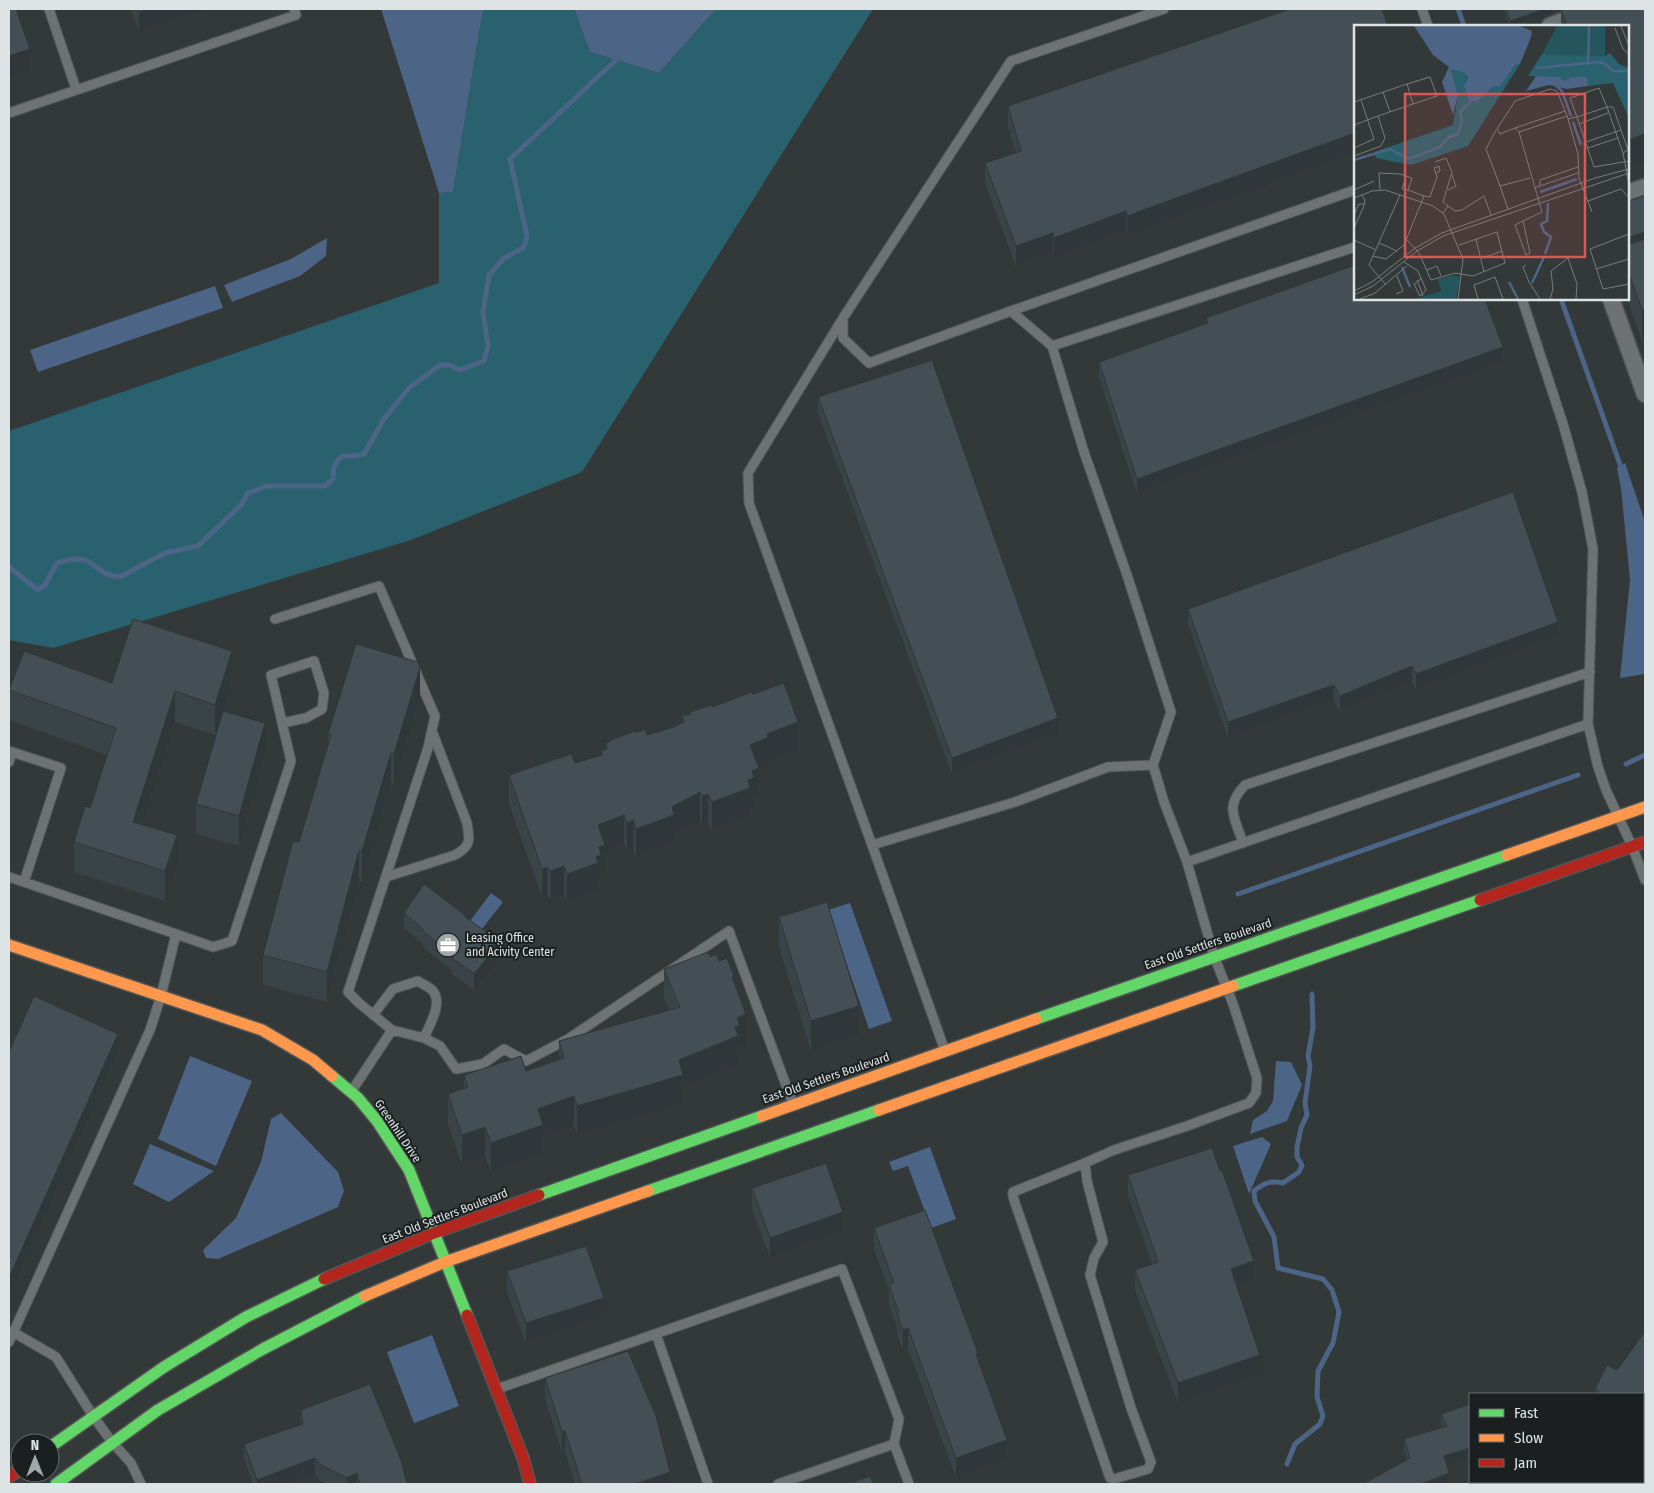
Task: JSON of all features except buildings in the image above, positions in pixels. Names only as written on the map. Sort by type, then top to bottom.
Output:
[{"type":"main road","name":"East Old Settlers Boulevard","points":[[60,1441],[164,1367],[246,1317],[338,1272],[434,1233],[792,1104],[1645,807]]},
{"type":"main road","points":[[56,1484],[158,1410],[262,1349],[351,1302],[445,1262],[1645,842]]},
{"type":"main road","name":"Greenhill Drive","points":[[9,945],[262,1030],[313,1060],[351,1092],[377,1121],[409,1170],[497,1389],[523,1458],[530,1484]]},
{"type":"street","points":[[1553,25],[1596,9]]},
{"type":"street","points":[[1629,193],[1645,187]]},
{"type":"street","points":[[1611,300],[1645,394]]},
{"type":"lane","points":[[49,9],[76,89]]},
{"type":"lane","points":[[9,113],[296,15],[294,9]]},
{"type":"lane","points":[[945,1052],[749,503],[748,473],[843,318],[1011,61],[1164,9]]},
{"type":"lane","points":[[1422,9],[1428,25]]},
{"type":"lane","points":[[843,318],[843,338],[869,362],[1354,190]]},
{"type":"lane","points":[[1052,346],[1354,247]]},
{"type":"lane","points":[[1522,300],[1563,424],[1582,492],[1593,549],[1588,724],[1598,767],[1645,880]]},
{"type":"lane","points":[[1011,311],[1052,346],[1084,452],[1127,575],[1171,712],[1153,765],[1164,802],[1187,862],[1214,956],[1257,1078],[1256,1093],[1249,1103],[1114,1150],[1013,1192],[1013,1197],[1110,1478],[1114,1480],[1148,1469],[1151,1462],[1131,1408],[1090,1275],[1094,1258],[1103,1242],[1087,1181],[1085,1163]]},
{"type":"lane","points":[[275,619],[378,586],[435,716],[425,758],[348,992],[359,1003],[392,1030],[424,1038],[440,1046],[456,1069],[483,1064],[504,1049],[526,1061],[568,1039],[730,931],[792,1104]]},
{"type":"lane","points":[[9,877],[213,947],[232,941],[291,762],[270,675],[314,661],[324,693],[322,708],[306,718],[282,722]]},
{"type":"lane","points":[[1243,843],[1232,810],[1235,796],[1245,785],[1590,672]]},
{"type":"lane","points":[[1187,862],[1588,724]]},
{"type":"lane","points":[[386,877],[455,855],[468,846],[470,838],[467,824],[432,732]]},
{"type":"lane","points":[[9,762],[10,752],[61,768],[24,882]]},
{"type":"lane","points":[[872,845],[1015,802],[1108,767],[1153,765]]},
{"type":"lane","points":[[9,1342],[150,1030],[161,996],[176,934]]},
{"type":"lane","points":[[374,1015],[393,989],[418,981],[433,990],[437,1001],[424,1038]]},
{"type":"lane","points":[[351,1092],[392,1030]]},
{"type":"lane","points":[[497,1389],[842,1269],[899,1420],[894,1444],[909,1484]]},
{"type":"lane","points":[[13,1332],[56,1357],[93,1416],[112,1442],[131,1463],[141,1484]]},
{"type":"lane","points":[[656,1334],[708,1484]]},
{"type":"lane","points":[[778,1484],[894,1444]]},
{"type":"shaded area","points":[[381,9],[483,9],[453,192],[439,193]]},
{"type":"shaded area","points":[[483,9],[574,9],[590,52],[659,73],[716,9],[873,9],[582,472],[411,540],[53,648],[9,640],[9,431],[439,283],[439,193],[453,192]]},
{"type":"shaded area","points":[[574,9],[716,9],[659,73],[590,52]]},
{"type":"shaded area","points":[[327,238],[326,256],[300,276],[232,302],[224,285],[291,259]]},
{"type":"shaded area","points":[[215,286],[223,308],[38,372],[30,350]]},
{"type":"shaded area","points":[[1625,463],[1645,522],[1645,674],[1620,678],[1630,580],[1621,488],[1617,468]]},
{"type":"shaded area","points":[[491,893],[503,902],[478,934],[467,925]]},
{"type":"shaded area","points":[[850,903],[892,1021],[869,1029],[828,910]]},
{"type":"shaded area","points":[[190,1056],[252,1081],[216,1166],[158,1139]]},
{"type":"shaded area","points":[[1276,1061],[1291,1062],[1302,1085],[1287,1121],[1250,1134],[1253,1120],[1267,1111],[1273,1101]]},
{"type":"shaded area","points":[[281,1113],[338,1172],[344,1191],[338,1207],[218,1259],[206,1258],[203,1250],[236,1218],[261,1162],[271,1119]]},
{"type":"shaded area","points":[[1262,1137],[1271,1144],[1249,1194],[1233,1146]]},
{"type":"shaded area","points":[[150,1144],[214,1171],[169,1202],[133,1184]]},
{"type":"shaded area","points":[[930,1147],[956,1219],[931,1228],[908,1166],[893,1171],[889,1162]]},
{"type":"shaded area","points":[[432,1335],[459,1406],[414,1423],[387,1352]]},
{"type":"waterway","points":[[1458,9],[1464,25]]},
{"type":"waterway","points":[[9,567],[38,590],[45,585],[57,563],[72,559],[86,560],[106,574],[120,577],[165,553],[198,546],[242,504],[248,493],[267,486],[325,486],[333,479],[334,466],[337,461],[342,456],[364,454],[384,419],[409,388],[440,365],[449,365],[460,370],[484,361],[488,346],[483,312],[489,275],[503,259],[524,247],[527,236],[510,159],[616,60],[619,55]]},
{"type":"waterway","points":[[1561,300],[1622,470]]},
{"type":"waterway","points":[[1626,764],[1645,755]]},
{"type":"waterway","points":[[1238,894],[1578,775]]},
{"type":"waterway","points":[[1287,1464],[1295,1444],[1320,1424],[1323,1416],[1317,1397],[1318,1371],[1333,1343],[1339,1312],[1332,1290],[1323,1279],[1278,1268],[1274,1237],[1255,1201],[1254,1191],[1268,1183],[1283,1183],[1299,1172],[1302,1165],[1297,1157],[1297,1147],[1301,1128],[1307,1115],[1305,1103],[1310,1066],[1308,1056],[1313,1028],[1312,994]]},
{"type":"traffic: fast","points":[[1036,1019],[1507,855]]},
{"type":"traffic: fast","points":[[1233,986],[1480,900]]},
{"type":"traffic: fast","points":[[332,1076],[358,1098],[377,1121],[409,1170],[467,1315]]},
{"type":"traffic: fast","points":[[648,1191],[879,1110]]},
{"type":"traffic: fast","points":[[539,1195],[762,1116]]},
{"type":"traffic: fast","points":[[60,1440],[164,1367],[246,1317],[324,1279]]},
{"type":"traffic: fast","points":[[56,1484],[158,1410],[263,1349],[365,1296]]},
{"type":"traffic: slow","points":[[1507,855],[1645,807]]},
{"type":"traffic: slow","points":[[9,945],[262,1030],[313,1060],[332,1076]]},
{"type":"traffic: slow","points":[[879,1110],[1233,986]]},
{"type":"traffic: slow","points":[[762,1116],[1036,1019]]},
{"type":"traffic: slow","points":[[365,1296],[445,1262],[648,1191]]},
{"type":"traffic: jam","points":[[1480,900],[1645,842]]},
{"type":"traffic: jam","points":[[324,1279],[434,1233],[539,1195]]},
{"type":"traffic: jam","points":[[467,1315],[523,1458],[530,1484]]},
{"type":"place","name":"Leasing Office and Acivity Center","points":[[448,945]]}]
